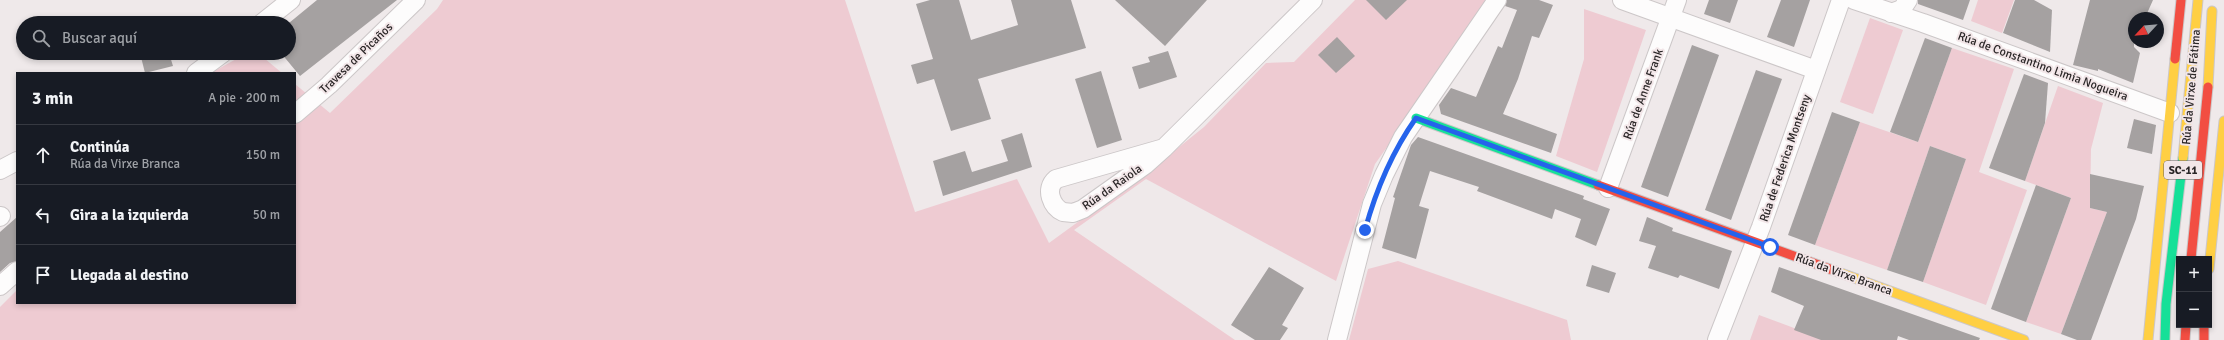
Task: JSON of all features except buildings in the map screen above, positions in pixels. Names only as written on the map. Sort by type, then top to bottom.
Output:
[{"type":"main road","name":"SC-11","points":[[2157,244],[2180,0]]},
{"type":"main road","name":"Rúa da Virxe de Fátima","points":[[2165,340],[2166,304],[2190,98],[2198,0]]},
{"type":"main road","name":"Rúa da Virxe de Fátima","points":[[2191,256],[2207,99],[2212,0]]},
{"type":"main road","name":"Rúa da Virxe Branca","points":[[1416,118],[2024,340]]},
{"type":"main road","points":[[2211,256],[2222,161],[2224,121]]},
{"type":"main road","points":[[2141,310],[2157,244]]},
{"type":"main road","points":[[2148,340],[2157,244]]},
{"type":"main road","points":[[2185,340],[2186,328]]},
{"type":"main road","points":[[2204,328],[2204,340]]},
{"type":"street","points":[[271,16],[291,0]]},
{"type":"street","name":"Travesa de Picaños","points":[[296,113],[330,85],[416,0]]},
{"type":"street","name":"Rúa da Raiola","points":[[1164,148],[1056,179],[1052,182],[1050,191],[1053,203],[1063,212],[1073,213],[1083,208],[1164,148],[1313,0]]},
{"type":"street","points":[[1337,340],[1372,204],[1403,137],[1497,0]]},
{"type":"street","points":[[1622,0],[1816,70]]},
{"type":"street","name":"Rúa de Anne Frank","points":[[1608,188],[1677,0]]},
{"type":"street","name":"Rúa de Federica Montseny","points":[[1717,340],[1754,242],[1840,0]]},
{"type":"street","name":"Rúa de Federica Montseny","points":[[1832,21],[1844,6],[1854,0]]},
{"type":"street","name":"Rúa de Constantino Limia Nogueira","points":[[1854,0],[1905,10],[2170,113]]},
{"type":"street","points":[[197,72],[214,60]]},
{"type":"street","points":[[0,170],[16,162]]},
{"type":"street","points":[[0,286],[16,272]]},
{"type":"shaded area","points":[[443,0],[845,0],[915,212],[1017,179],[1049,243],[1163,160],[1204,127],[1266,63],[1294,62],[1355,0],[1491,0],[1375,164],[1336,281],[1146,179],[1074,230],[1235,340],[0,340],[0,307],[16,291],[16,304],[296,304],[296,85],[330,113],[437,9]]},
{"type":"shaded area","points":[[1978,0],[2014,0],[2002,33],[1971,21]]},
{"type":"shaded area","points":[[1584,9],[1646,30],[1597,172],[1556,156],[1584,59]]},
{"type":"shaded area","points":[[1870,18],[1903,30],[1873,114],[1840,102]]},
{"type":"shaded area","points":[[1952,48],[2014,69],[1979,172],[2027,190],[1986,305],[1923,282],[1966,159],[1930,146],[1887,270],[1815,245],[1860,122],[1918,142]]},
{"type":"shaded area","points":[[234,60],[266,60],[281,72],[213,72]]},
{"type":"shaded area","points":[[2058,86],[2103,103],[2091,149],[2090,208],[2107,212],[2061,334],[2026,322],[2071,198],[2025,181]]},
{"type":"shaded area","points":[[1398,261],[1567,320],[1571,340],[1349,340],[1368,269]]},
{"type":"shaded area","points":[[1759,315],[1826,340],[1750,340]]},
{"type":"traffic: fast","points":[[1416,118],[1598,185]]},
{"type":"traffic: fast","points":[[2165,340],[2166,304],[2183,158]]},
{"type":"traffic: slow","points":[[2183,158],[2198,0]]},
{"type":"traffic: slow","points":[[2208,87],[2212,11]]},
{"type":"traffic: slow","points":[[2148,340],[2175,59]]},
{"type":"traffic: slow","points":[[2210,256],[2224,121]]},
{"type":"traffic: slow","points":[[1838,272],[2024,340]]},
{"type":"traffic: jam","points":[[2175,59],[2181,0]]},
{"type":"traffic: jam","points":[[2191,256],[2208,87]]},
{"type":"traffic: jam","points":[[1598,185],[1838,272]]},
{"type":"traffic: jam","points":[[2185,340],[2186,328]]},
{"type":"traffic: jam","points":[[2204,328],[2204,340]]},
{"type":"route","points":[[1365,230],[1372,204],[1384,175],[1403,137],[1416,118],[1770,247]]}]
